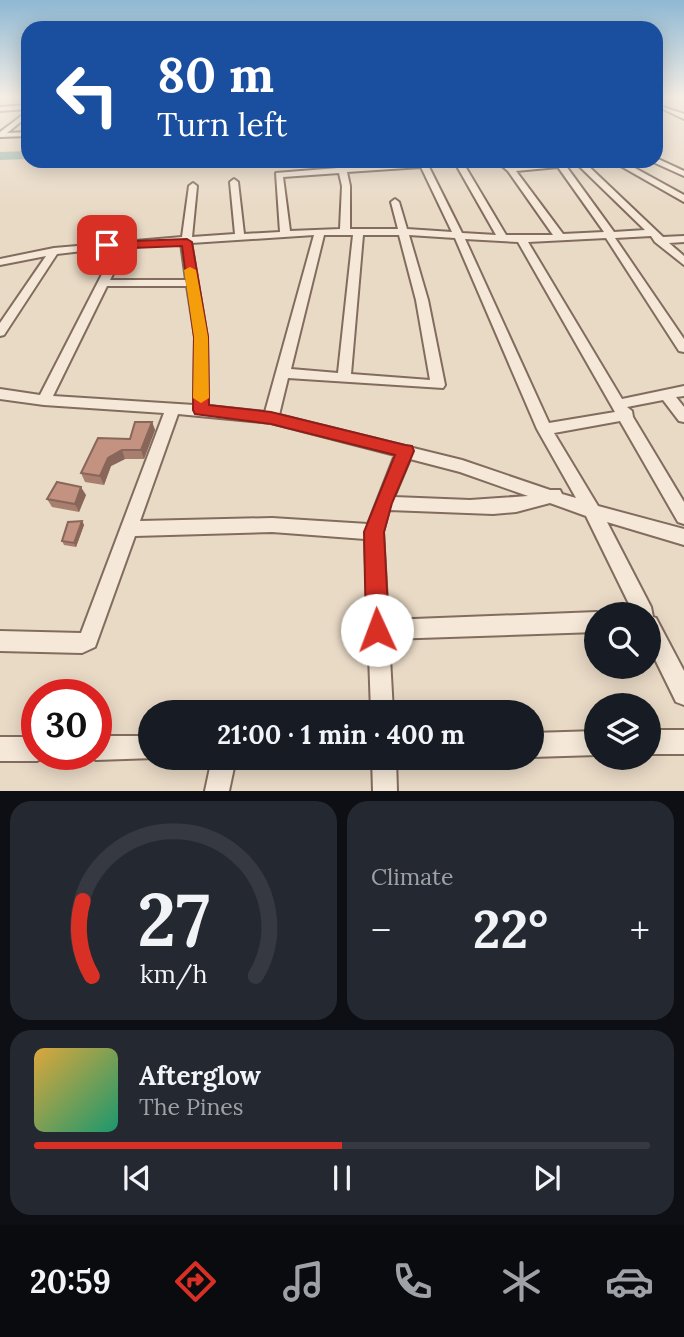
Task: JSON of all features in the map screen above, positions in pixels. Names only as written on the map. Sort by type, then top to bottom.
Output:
[{"type":"street","points":[[0,135],[21,134]]},
{"type":"street","points":[[663,164],[684,174]]},
{"type":"street","points":[[285,234],[279,175],[322,168]]},
{"type":"street","points":[[342,168],[351,233],[344,377]]},
{"type":"street","points":[[426,168],[459,236],[544,429],[592,511],[638,602]]},
{"type":"street","points":[[462,168],[503,239]]},
{"type":"street","points":[[563,168],[610,234],[684,348]]},
{"type":"street","points":[[586,168],[684,262]]},
{"type":"street","points":[[629,168],[684,199]]},
{"type":"street","points":[[511,169],[560,237]]},
{"type":"street","points":[[234,182],[240,238]]},
{"type":"street","points":[[193,186],[187,242],[201,337],[201,410]]},
{"type":"street","points":[[285,373],[435,385],[439,382],[396,202]]},
{"type":"street","points":[[0,262],[54,251],[124,244],[320,232],[405,232],[503,239],[610,234],[684,239]]},
{"type":"street","points":[[271,418],[320,232]]},
{"type":"street","points":[[521,239],[684,517]]},
{"type":"street","points":[[44,400],[124,244]]},
{"type":"street","points":[[0,332],[54,251]]},
{"type":"street","points":[[103,283],[192,283]]},
{"type":"street","points":[[544,429],[623,410],[666,394],[684,391]]},
{"type":"street","points":[[0,394],[271,418],[405,451],[554,495],[592,511],[684,537]]},
{"type":"street","points":[[666,394],[684,417]]},
{"type":"street","points":[[0,641],[82,643],[88,640],[131,529],[173,408]]},
{"type":"street","points":[[381,700],[374,532],[405,451]]},
{"type":"street","points":[[383,503],[476,506],[516,504],[543,500],[554,495]]},
{"type":"street","points":[[131,529],[272,525],[374,532]]},
{"type":"street","points":[[377,630],[584,622]]},
{"type":"street","points":[[661,649],[684,694]]},
{"type":"street","points":[[661,742],[684,742]]},
{"type":"street","points":[[544,745],[584,743]]},
{"type":"street","points":[[0,749],[21,748]]},
{"type":"street","points":[[112,748],[138,748]]},
{"type":"street","points":[[217,791],[221,770]]},
{"type":"street","points":[[385,770],[386,791]]},
{"type":"building","points":[[135,422],[152,422],[141,450],[122,450],[108,458],[100,476],[81,473],[98,438],[130,439]]},
{"type":"building","points":[[57,482],[81,487],[75,504],[47,499]]},
{"type":"building","points":[[82,521],[74,543],[62,541],[68,522]]},
{"type":"waterway","points":[[0,156],[21,155]]},
{"type":"slow traffic","points":[[190,270],[201,337],[201,398]]},
{"type":"route","points":[[107,245],[187,242],[201,337],[201,410],[271,418],[405,451],[374,532],[377,630]]}]
